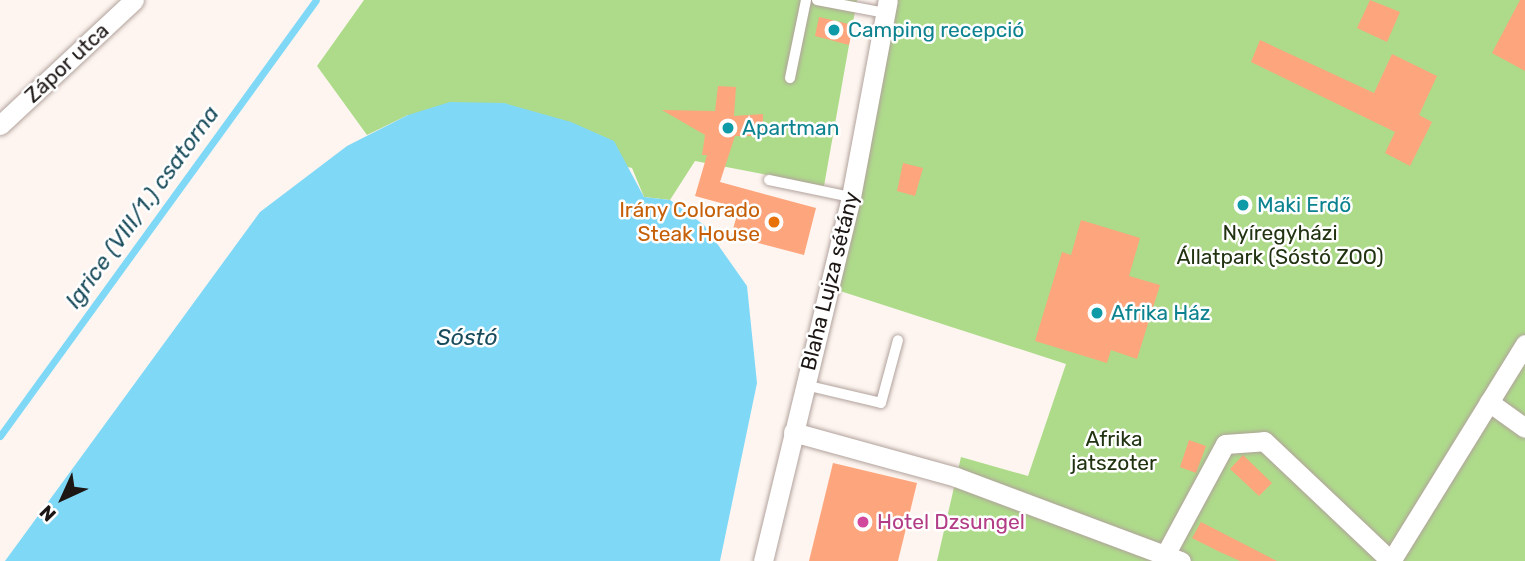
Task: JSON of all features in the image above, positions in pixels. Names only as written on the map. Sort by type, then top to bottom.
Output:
[{"type":"street","name":"Zápor utca","points":[[0,125],[134,0]]},
{"type":"street","name":"Blaha Lujza sétány","points":[[763,561],[851,197],[887,7]]},
{"type":"street","points":[[793,432],[957,477],[1171,559],[1225,444],[1264,441],[1391,561],[1525,344]]},
{"type":"street","points":[[1489,402],[1525,428]]},
{"type":"lane","points":[[790,78],[806,0]]},
{"type":"lane","points":[[817,0],[887,7]]},
{"type":"lane","points":[[769,180],[851,197]]},
{"type":"lane","points":[[804,385],[881,403],[898,340]]},
{"type":"green space","points":[[364,0],[857,0],[824,186],[695,161],[670,200],[644,197],[632,168],[408,115],[367,135],[317,66]]},
{"type":"green space","name":"Nyíregyházi Állatpark (Sóstó ZOO)","points":[[897,0],[1525,0],[1525,561],[937,561],[961,457],[1028,476],[1066,364],[837,290]]},
{"type":"water","name":"Sóstó","points":[[450,102],[504,103],[571,122],[614,141],[644,197],[670,200],[704,225],[747,286],[757,383],[720,561],[5,561],[260,212],[347,146],[408,115]]},
{"type":"building","points":[[1370,0],[1400,12],[1387,42],[1357,28]]},
{"type":"building","points":[[1520,0],[1525,0],[1525,71],[1492,53]]},
{"type":"building","name":"Camping recepció","points":[[819,17],[853,25],[849,45],[815,36]]},
{"type":"building","points":[[1260,40],[1374,93],[1392,54],[1437,76],[1419,115],[1432,122],[1410,166],[1385,153],[1395,132],[1251,62]]},
{"type":"building","points":[[718,86],[736,87],[734,116],[763,114],[763,136],[735,136],[720,182],[816,208],[804,255],[731,236],[739,208],[695,196],[707,155],[702,155],[705,135],[662,110],[715,111]]},
{"type":"building","points":[[903,163],[923,168],[915,196],[897,191]]},
{"type":"building","name":"Afrika Ház","points":[[1081,220],[1140,238],[1129,276],[1160,285],[1137,359],[1111,350],[1107,363],[1035,341],[1062,252],[1071,255]]},
{"type":"building","points":[[1189,440],[1206,446],[1196,473],[1180,467]]},
{"type":"building","points":[[1243,455],[1272,483],[1259,496],[1230,469]]},
{"type":"building","name":"Hotel Dzsungel","points":[[833,463],[917,483],[898,561],[809,561]]},
{"type":"building","points":[[1201,522],[1277,561],[1240,561],[1192,538]]},
{"type":"waterway","name":"Igrice (VIII/1.) csatorna","points":[[0,436],[316,0]]},
{"type":"place","name":"Camping recepció","points":[[834,30]]},
{"type":"place","name":"Apartman","points":[[728,128]]},
{"type":"place","name":"Maki Erdő","points":[[1243,205]]},
{"type":"place","name":"Irány Colorado Steak House","points":[[774,222]]},
{"type":"place","name":"Afrika Ház","points":[[1097,313]]},
{"type":"place","name":"Hotel Dzsungel","points":[[863,522]]},
{"type":"park label","name":"Afrika jatszoter","points":[[1114,451]]}]
